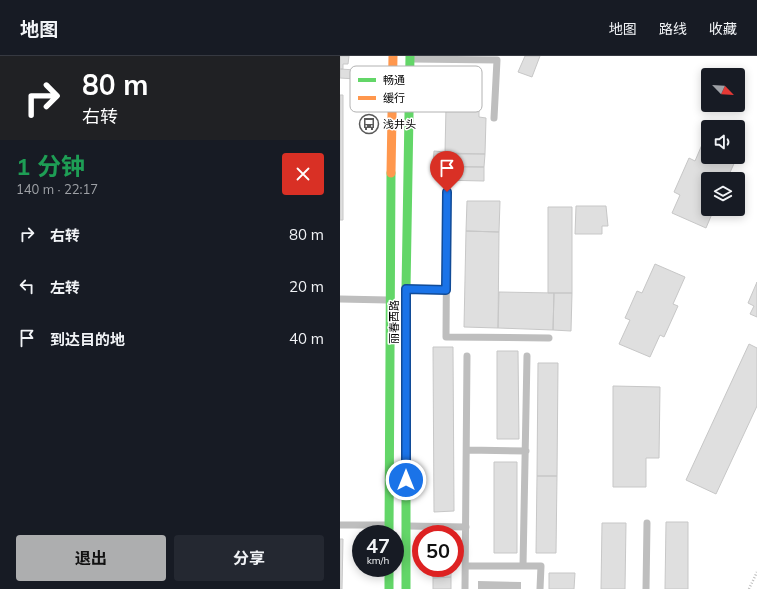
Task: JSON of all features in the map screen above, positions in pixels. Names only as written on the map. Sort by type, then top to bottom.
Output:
[{"type":"main road","name":"丽春西路","points":[[393,56],[393,66]]},
{"type":"main road","name":"丽春西路","points":[[394,112],[398,300],[396,525]]},
{"type":"main road","name":"丽春西路","points":[[396,525],[398,300],[406,289],[409,112]]},
{"type":"main road","points":[[389,577],[389,589]]},
{"type":"main road","name":"丽春西路","points":[[404,577],[406,589]]},
{"type":"lane","points":[[410,58],[497,60],[494,118]]},
{"type":"lane","points":[[447,192],[446,337],[549,338]]},
{"type":"lane","points":[[406,289],[446,290]]},
{"type":"lane","points":[[340,299],[398,300]]},
{"type":"lane","points":[[465,589],[467,356]]},
{"type":"lane","points":[[524,566],[527,356]]},
{"type":"lane","points":[[467,450],[526,451]]},
{"type":"lane","points":[[646,589],[647,523]]},
{"type":"lane","points":[[340,525],[352,525]]},
{"type":"lane","points":[[404,527],[466,526]]},
{"type":"lane","points":[[466,566],[541,566],[540,589]]},
{"type":"path","points":[[749,589],[757,572]]},
{"type":"shaded area","points":[[478,581],[521,582],[521,589],[478,589]]},
{"type":"building","points":[[340,56],[349,56],[348,64],[343,64],[343,69],[340,69]]},
{"type":"building","points":[[525,56],[540,56],[532,77],[518,72]]},
{"type":"building","points":[[340,69],[350,70],[350,79],[340,78]]},
{"type":"building","points":[[340,95],[343,95],[343,220],[340,220]]},
{"type":"building","points":[[446,112],[479,112],[479,117],[486,118],[485,154],[445,153]]},
{"type":"building","points":[[701,147],[701,164],[734,164],[730,172],[701,172],[701,216],[711,216],[706,228],[672,213],[680,195],[674,192],[689,158],[695,161]]},
{"type":"building","points":[[434,151],[449,154],[449,167],[433,166]]},
{"type":"building","points":[[449,154],[485,154],[484,167],[449,167]]},
{"type":"building","points":[[440,166],[484,167],[484,181],[439,180]]},
{"type":"building","points":[[467,201],[500,201],[499,232],[466,231]]},
{"type":"building","points":[[576,206],[606,206],[608,226],[602,226],[602,234],[575,234]]},
{"type":"building","points":[[548,207],[572,207],[572,293],[548,293]]},
{"type":"building","points":[[466,231],[499,232],[498,328],[464,327]]},
{"type":"building","points":[[655,264],[685,277],[673,304],[678,306],[664,337],[660,335],[650,357],[619,344],[630,320],[625,318],[637,291],[642,293]]},
{"type":"building","points":[[757,282],[757,317],[750,314],[754,306],[748,303]]},
{"type":"building","points":[[499,292],[554,293],[553,330],[498,328]]},
{"type":"building","points":[[554,293],[572,293],[571,331],[553,330]]},
{"type":"building","points":[[749,344],[757,348],[757,406],[716,494],[686,480]]},
{"type":"building","points":[[433,347],[453,347],[454,511],[434,512]]},
{"type":"building","points":[[497,351],[518,351],[519,439],[497,439]]},
{"type":"building","points":[[538,363],[558,363],[557,476],[537,476]]},
{"type":"building","points":[[613,386],[660,387],[659,458],[646,458],[646,487],[613,487]]},
{"type":"building","points":[[494,462],[517,462],[517,553],[494,553]]},
{"type":"building","points":[[537,476],[557,476],[556,553],[536,553]]},
{"type":"building","points":[[666,522],[688,522],[688,589],[665,589]]},
{"type":"building","points":[[602,523],[626,523],[625,589],[601,589]]},
{"type":"building","points":[[340,539],[343,539],[342,589],[340,589]]},
{"type":"building","points":[[549,573],[575,573],[574,589],[549,589]]},
{"type":"building","points":[[451,577],[451,589],[433,589],[433,578]]},
{"type":"traffic: fast","points":[[410,56],[410,66]]},
{"type":"traffic: fast","points":[[406,589],[406,289],[409,112]]},
{"type":"traffic: fast","points":[[389,525],[391,173]]},
{"type":"traffic: fast","points":[[389,577],[389,589]]},
{"type":"traffic: slow","points":[[393,56],[393,66]]},
{"type":"traffic: slow","points":[[391,173],[392,112]]},
{"type":"place","name":"浅井头","points":[[369,124]]},
{"type":"route","points":[[406,480],[406,289],[446,290],[447,192]]}]
